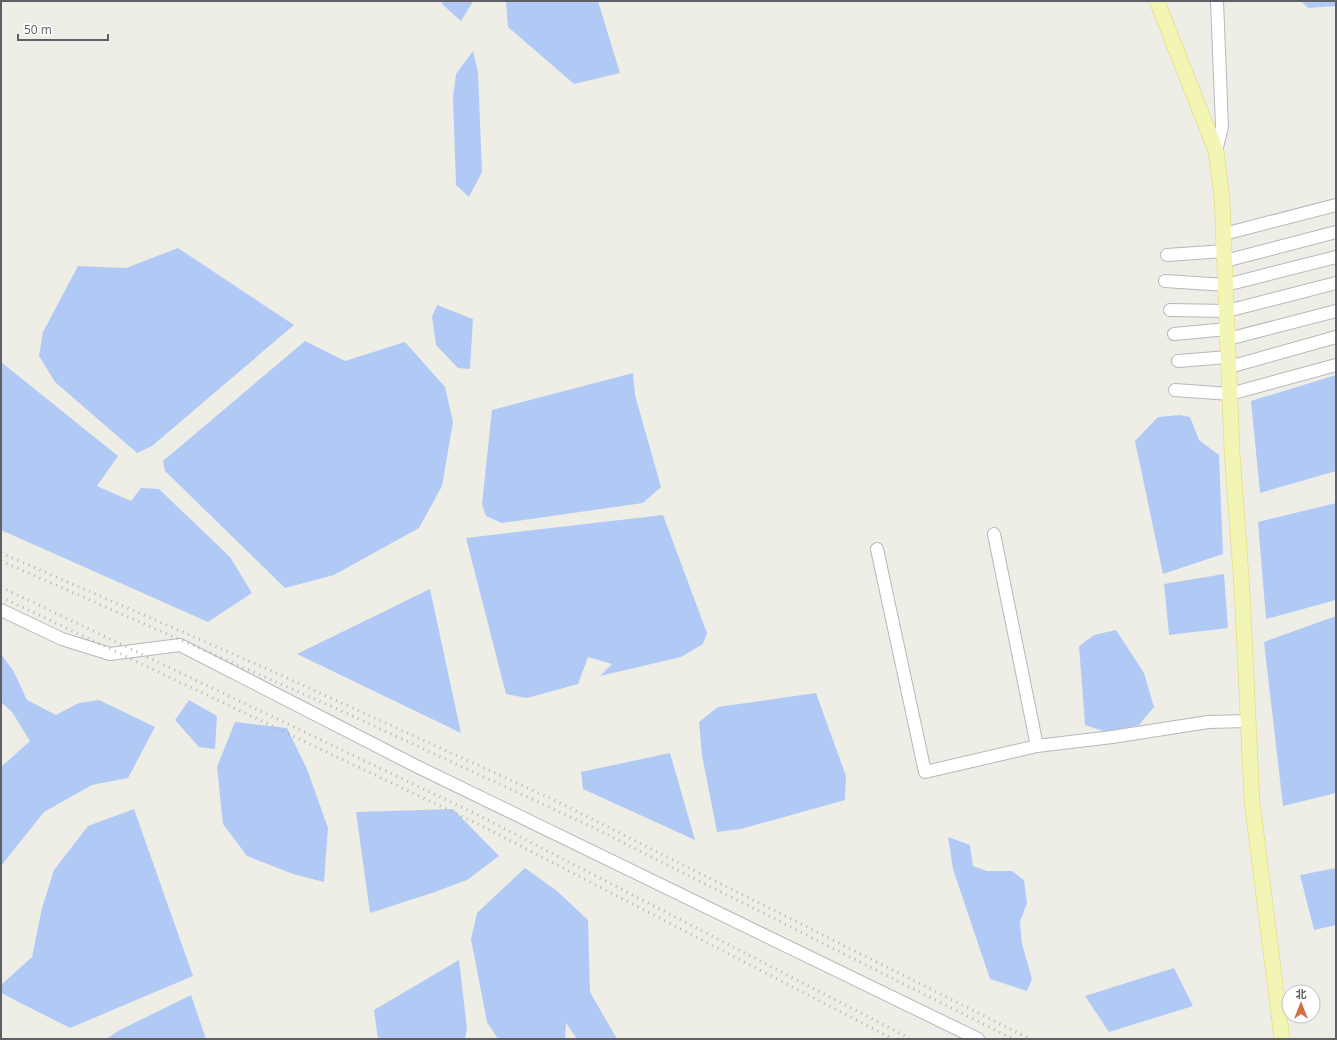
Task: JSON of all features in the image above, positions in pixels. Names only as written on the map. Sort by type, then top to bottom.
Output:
[{"type":"main road","points":[[1157,1],[1216,151],[1222,198],[1228,362],[1252,801],[1282,1039]]},
{"type":"street","points":[[1216,151],[1222,127],[1217,1]]},
{"type":"street","points":[[1224,234],[1336,205]]},
{"type":"street","points":[[1166,254],[1224,256],[1336,232]]},
{"type":"street","points":[[1165,281],[1226,285],[1336,256]]},
{"type":"street","points":[[1170,310],[1227,311],[1336,283]]},
{"type":"street","points":[[1174,334],[1227,334],[1336,311]]},
{"type":"street","points":[[1178,361],[1228,362],[1336,337]]},
{"type":"street","points":[[1175,390],[1230,394],[1336,365]]},
{"type":"street","points":[[994,534],[1038,746]]},
{"type":"street","points":[[877,549],[925,772],[1038,746],[1112,738],[1208,722],[1248,721]]},
{"type":"street","points":[[1,610],[62,639],[110,654],[180,645],[416,766],[978,1039]]},
{"type":"water","points":[[441,1],[472,1],[472,3],[461,21],[443,5]]},
{"type":"water","points":[[506,1],[598,1],[620,73],[574,84],[508,27]]},
{"type":"water","points":[[1301,1],[1336,1],[1336,6],[1308,8]]},
{"type":"water","points":[[473,51],[478,72],[482,172],[469,197],[456,185],[453,98],[456,74]]},
{"type":"water","points":[[178,248],[294,325],[152,446],[137,453],[55,382],[39,356],[43,332],[78,266],[126,268]]},
{"type":"water","points":[[437,305],[473,319],[470,369],[458,368],[436,345],[432,317]]},
{"type":"water","points":[[305,341],[345,361],[405,342],[445,387],[453,422],[442,486],[419,528],[334,575],[285,588],[165,471],[163,461]]},
{"type":"water","points":[[1,362],[118,456],[97,486],[131,501],[141,488],[159,489],[230,557],[252,593],[208,622],[1,530]]},
{"type":"water","points":[[633,373],[635,395],[661,487],[643,503],[502,523],[486,516],[482,504],[492,410]]},
{"type":"water","points":[[1336,375],[1336,471],[1260,493],[1251,401]]},
{"type":"water","points":[[1180,415],[1190,417],[1199,440],[1219,455],[1223,554],[1163,574],[1135,441],[1158,417]]},
{"type":"water","points":[[1336,503],[1336,600],[1266,619],[1258,522]]},
{"type":"water","points":[[663,515],[707,633],[703,644],[681,657],[600,676],[612,664],[588,657],[578,684],[527,698],[506,694],[466,538]]},
{"type":"water","points":[[1224,574],[1228,628],[1169,635],[1164,584]]},
{"type":"water","points":[[430,589],[461,733],[297,654]]},
{"type":"water","points":[[1336,616],[1336,793],[1283,806],[1264,642]]},
{"type":"water","points":[[1116,630],[1144,673],[1154,707],[1139,725],[1107,732],[1085,725],[1079,646],[1094,635]]},
{"type":"water","points":[[1,654],[14,672],[27,700],[56,715],[79,703],[99,700],[155,727],[128,778],[92,785],[44,812],[1,866],[1,767],[30,741],[12,712],[1,702]]},
{"type":"water","points":[[816,693],[846,776],[845,800],[741,829],[717,832],[702,755],[699,722],[718,707]]},
{"type":"water","points":[[189,700],[217,716],[215,749],[199,747],[175,720]]},
{"type":"water","points":[[235,722],[287,728],[307,769],[328,828],[324,882],[293,874],[247,856],[223,824],[217,767]]},
{"type":"water","points":[[670,753],[695,840],[583,789],[581,772]]},
{"type":"water","points":[[134,809],[193,976],[70,1028],[1,993],[1,985],[32,957],[42,908],[54,870],[88,826]]},
{"type":"water","points":[[453,809],[499,856],[467,880],[370,913],[356,812]]},
{"type":"water","points":[[948,837],[970,845],[973,866],[987,871],[1012,871],[1024,880],[1027,903],[1020,922],[1022,944],[1032,979],[1027,991],[990,979],[953,869]]},
{"type":"water","points":[[525,868],[557,891],[588,920],[590,992],[617,1039],[577,1039],[566,1023],[565,1039],[498,1039],[487,1022],[471,939],[477,913]]},
{"type":"water","points":[[1336,868],[1336,925],[1314,930],[1300,875]]},
{"type":"water","points":[[459,960],[467,1028],[465,1039],[378,1039],[374,1010]]},
{"type":"water","points":[[1174,968],[1193,1006],[1109,1032],[1085,996]]},
{"type":"water","points":[[191,995],[206,1039],[106,1039],[120,1030]]},
{"type":"railway","points":[[1,553],[263,667],[552,799],[1030,1039]]},
{"type":"railway","points":[[1,561],[333,707],[592,827],[1013,1039]]},
{"type":"railway","points":[[1,587],[478,815],[911,1039]]},
{"type":"railway","points":[[1,597],[480,825],[893,1039]]}]
